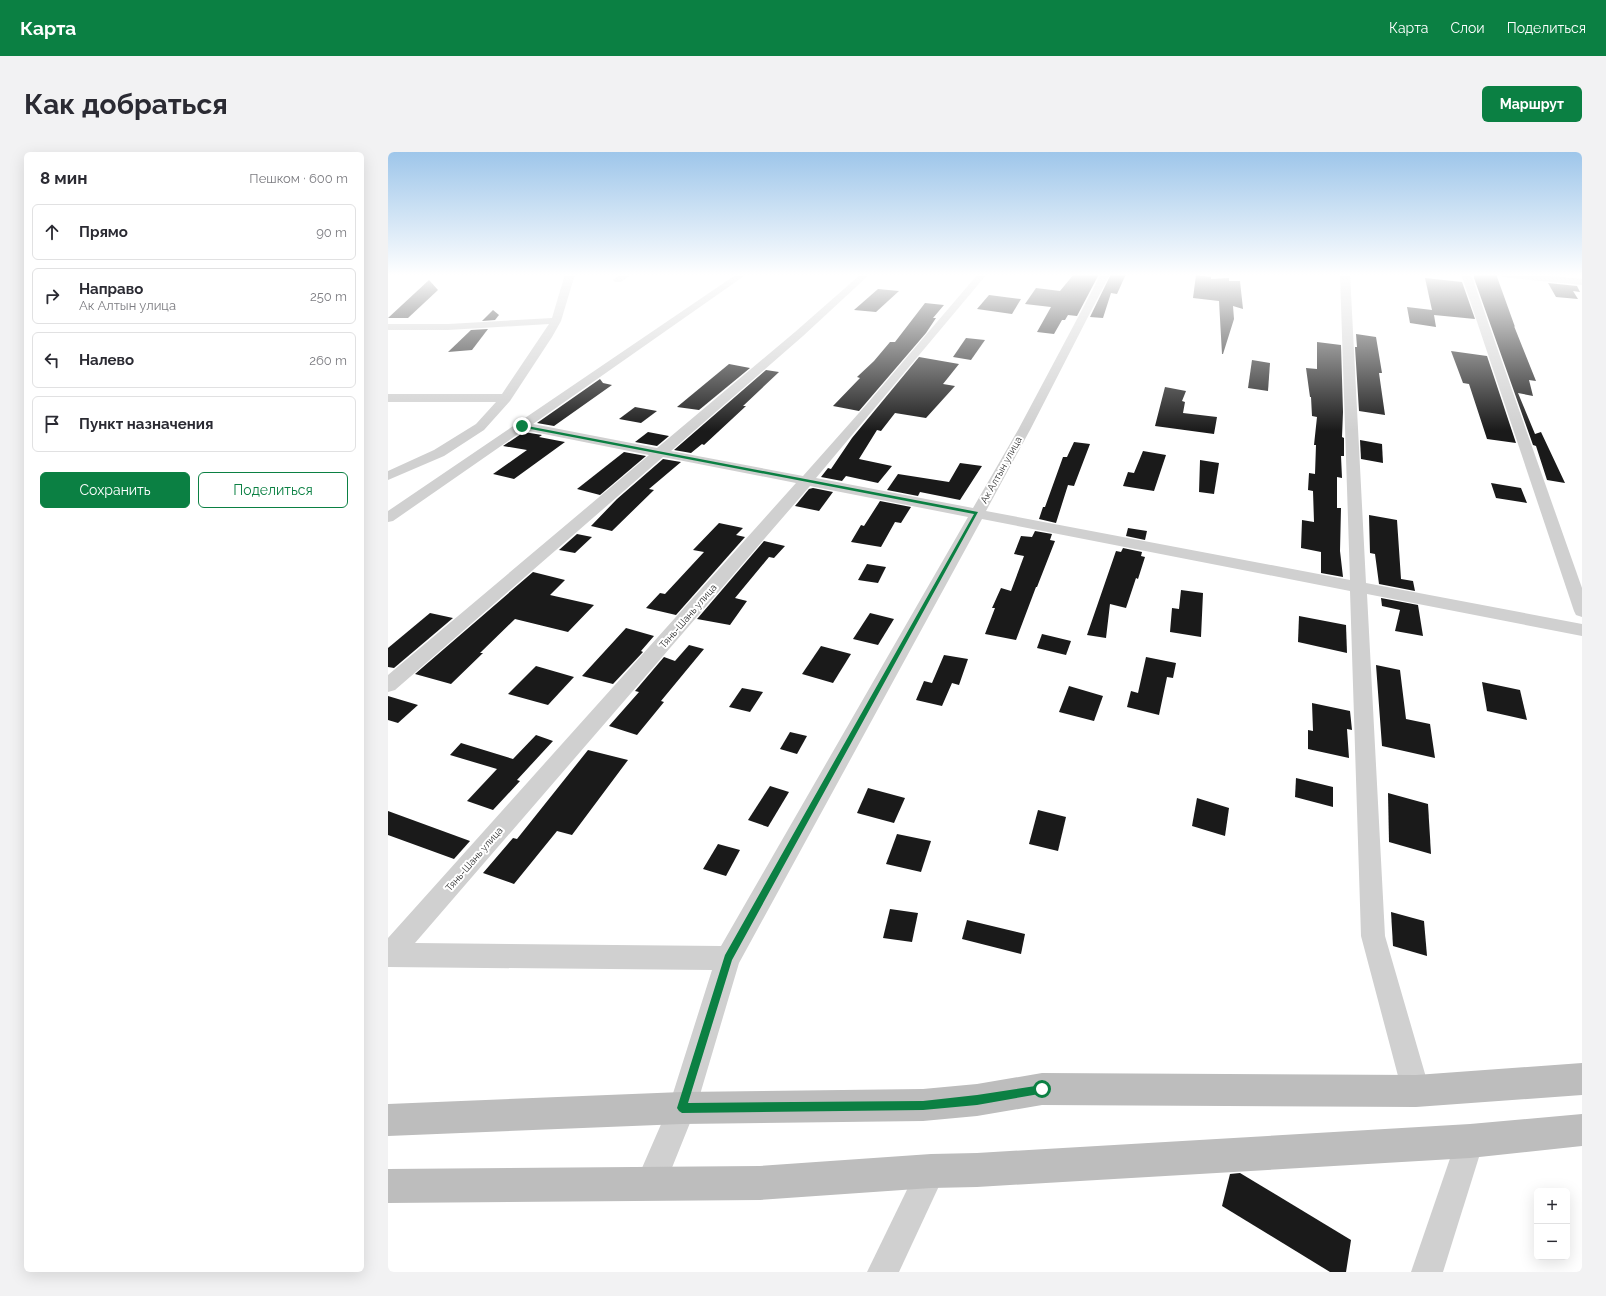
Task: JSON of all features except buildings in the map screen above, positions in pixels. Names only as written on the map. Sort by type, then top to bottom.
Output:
[{"type":"main road","points":[[388,1120],[682,1108],[923,1105],[977,1100],[1042,1089],[1416,1091],[1582,1079]]},
{"type":"main road","points":[[388,1186],[760,1183],[931,1171],[977,1170],[1470,1141],[1582,1130]]},
{"type":"street","points":[[388,327],[461,326]]},
{"type":"street","points":[[388,478],[439,453],[480,427],[506,398],[553,326]]},
{"type":"street","points":[[388,518],[667,326]]},
{"type":"street","points":[[388,685],[808,326]]},
{"type":"street","name":"Тянь-Шань улица","points":[[388,955],[807,480],[938,326]]},
{"type":"street","name":"Ак Алтын улица","points":[[650,1184],[682,1108],[728,958],[1024,430],[1079,326]]},
{"type":"street","points":[[1347,326],[1373,936],[1416,1091]]},
{"type":"street","points":[[1483,326],[1582,611]]},
{"type":"street","points":[[388,398],[506,398]]},
{"type":"street","points":[[522,426],[1582,630]]},
{"type":"street","points":[[388,478],[452,474]]},
{"type":"street","points":[[388,955],[728,958]]},
{"type":"street","points":[[1427,1272],[1470,1141]]},
{"type":"street","points":[[883,1272],[931,1171]]},
{"type":"route","points":[[522,426],[977,513],[728,958],[682,1108],[923,1105],[977,1100],[1042,1089]]}]
